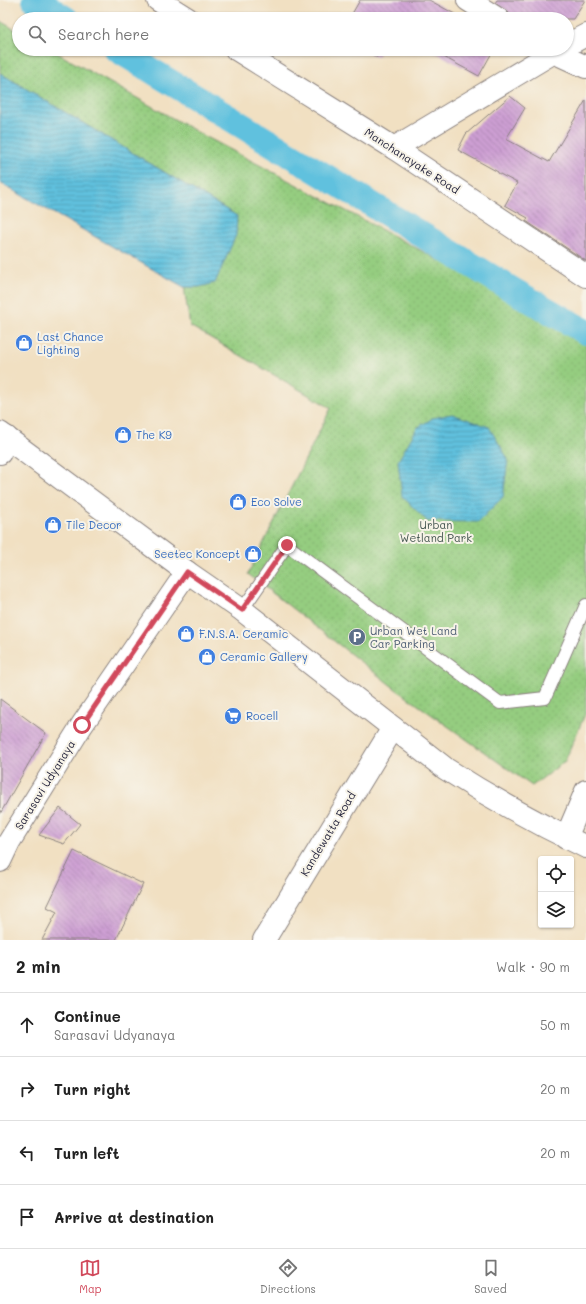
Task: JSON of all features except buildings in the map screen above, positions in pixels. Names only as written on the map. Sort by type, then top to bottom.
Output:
[{"type":"street","points":[[158,0],[177,12]]},
{"type":"street","points":[[468,0],[487,12]]},
{"type":"street","points":[[574,41],[586,35]]},
{"type":"street","name":"Manchanayake Road","points":[[247,56],[394,148],[586,276]]},
{"type":"street","points":[[394,148],[545,56]]},
{"type":"street","points":[[568,56],[586,67]]},
{"type":"street","points":[[2,441],[242,610],[446,769],[472,786],[566,838],[586,847]]},
{"type":"street","name":"Sarasavi Udyanaya","points":[[0,861],[9,842],[82,725],[187,572]]},
{"type":"street","name":"Kandewatta Road","points":[[264,940],[393,728]]},
{"type":"street","points":[[566,838],[586,792]]},
{"type":"lane","points":[[242,610],[287,545],[500,703],[544,698],[586,605]]},
{"type":"green space","name":"Urban Wetland Park","points":[[0,21],[12,28],[12,56],[62,56],[199,133],[586,338],[586,712],[565,761],[532,786],[397,690],[248,574],[331,408],[190,326],[184,287],[199,287],[237,216],[0,73]]},
{"type":"water","points":[[0,73],[237,216],[236,235],[215,283],[199,287],[184,287],[0,183]]},
{"type":"water","points":[[452,414],[489,427],[508,459],[503,497],[478,522],[427,521],[402,496],[398,461],[417,428],[433,418]]},
{"type":"waterway","points":[[35,0],[55,12]]},
{"type":"waterway","points":[[128,56],[516,292],[586,332]]},
{"type":"place","name":"Last Chance Lighting","points":[[24,343]]},
{"type":"place","name":"The K9","points":[[123,435]]},
{"type":"place","name":"Eco Solve","points":[[238,502]]},
{"type":"place","name":"Tile Decor","points":[[53,525]]},
{"type":"place","name":"Seetec Koncept","points":[[253,554]]},
{"type":"place","name":"F.N.S.A. Ceramic","points":[[186,634]]},
{"type":"place","name":"Urban Wet Land Car Parking","points":[[357,637]]},
{"type":"place","name":"Ceramic Gallery","points":[[207,657]]},
{"type":"place","name":"Rocell","points":[[233,716]]},
{"type":"route","points":[[82,725],[187,572],[242,610],[287,545]]}]
